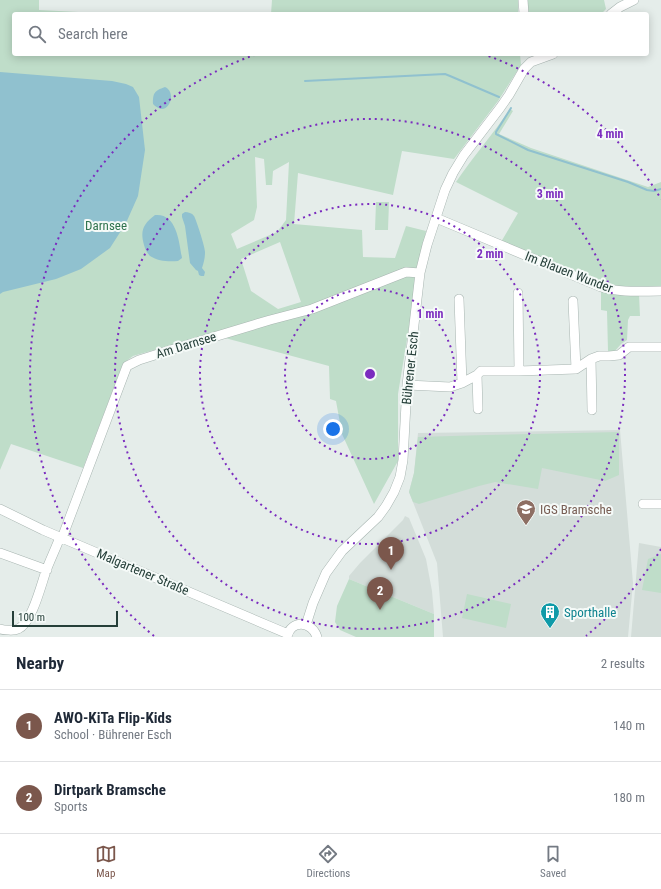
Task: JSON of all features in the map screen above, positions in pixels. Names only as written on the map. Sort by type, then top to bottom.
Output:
[{"type":"street","points":[[523,0],[524,12]]},
{"type":"street","points":[[614,12],[634,0]]},
{"type":"street","name":"Bührener Esch","points":[[306,625],[313,603],[326,573],[342,551],[378,517],[394,492],[400,477],[403,460],[407,385],[420,273],[426,245],[445,190],[464,155],[509,95],[529,58],[541,56]]},
{"type":"street","name":"Im Blauen Wunder","points":[[436,218],[601,287],[621,292],[661,291]]},
{"type":"street","name":"Am Darnsee","points":[[61,537],[127,366],[139,360],[177,348],[312,309],[406,272],[420,273]]},
{"type":"street","points":[[518,293],[519,371]]},
{"type":"street","points":[[459,299],[462,384]]},
{"type":"street","points":[[573,301],[576,369]]},
{"type":"street","points":[[407,385],[450,387],[462,384],[481,371],[576,369],[591,358],[619,355],[629,347],[661,347]]},
{"type":"street","points":[[591,358],[592,410]]},
{"type":"street","points":[[477,375],[478,409]]},
{"type":"street","points":[[643,504],[661,504]]},
{"type":"street","name":"Malgartener Straße","points":[[0,509],[43,530],[287,635]]},
{"type":"street","points":[[0,629],[18,629],[26,623],[61,537]]},
{"type":"street","points":[[0,553],[47,570]]},
{"type":"street","points":[[287,635],[291,629],[300,624],[306,625],[313,629],[317,637]]},
{"type":"shaded area","name":"IGS Bramsche","points":[[620,430],[633,583],[628,637],[443,637],[437,563],[409,492],[414,473],[418,433]]},
{"type":"shaded area","points":[[405,516],[409,518],[426,559],[432,591],[434,614],[349,579],[349,576],[360,563],[403,520]]},
{"type":"shaded area","points":[[639,543],[661,547],[661,637],[631,637]]},
{"type":"green space","points":[[0,0],[39,0],[39,10],[78,12],[12,12],[12,56],[520,56],[521,65],[498,101],[454,159],[402,151],[393,195],[298,173],[294,224],[362,230],[363,257],[395,258],[406,226],[426,231],[398,394],[398,461],[374,504],[342,434],[336,401],[330,399],[329,366],[210,334],[133,356],[125,362],[83,468],[11,444],[0,470]],"holes":[[[255,157],[264,159],[266,185],[272,185],[273,171],[289,162],[286,220],[277,232],[237,249],[231,234],[254,220],[257,207]],[[280,242],[301,302],[278,309],[251,291],[241,259]]]},
{"type":"green space","points":[[272,0],[518,0],[518,12],[271,12]]},
{"type":"green space","points":[[526,0],[604,0],[606,9],[603,12],[527,12]]},
{"type":"green space","points":[[510,109],[513,111],[499,134],[531,148],[648,187],[661,182],[661,288],[626,288],[606,285],[501,242],[518,213],[456,182]]},
{"type":"green space","points":[[376,202],[389,202],[388,230],[375,230]]},
{"type":"green space","points":[[601,292],[615,294],[639,294],[640,316],[630,316],[628,320],[627,340],[615,351],[608,351],[607,311],[601,310]]},
{"type":"green space","points":[[619,432],[619,475],[605,481],[542,468],[538,489],[495,482],[419,504],[413,502],[409,492],[414,473],[418,437]]},
{"type":"green space","points":[[661,554],[661,593],[642,590],[648,559]]},
{"type":"green space","points":[[349,579],[434,614],[434,637],[356,637],[340,630],[335,622],[337,606]]},
{"type":"green space","points":[[467,594],[511,604],[506,628],[462,618]]},
{"type":"water","name":"Darnsee","points":[[0,72],[112,81],[133,87],[139,97],[145,150],[138,196],[126,223],[110,248],[81,269],[56,279],[0,294]]},
{"type":"water","points":[[165,87],[170,93],[171,100],[165,108],[161,109],[153,104],[153,97],[156,91]]},
{"type":"water","points":[[185,212],[192,214],[197,222],[205,252],[202,268],[205,272],[204,276],[199,275],[198,271],[190,263],[185,226],[182,217],[182,214]]},
{"type":"water","points":[[155,215],[168,219],[176,230],[182,258],[178,261],[156,259],[150,256],[146,251],[142,236],[144,228]]},
{"type":"waterway","points":[[305,81],[445,74],[499,97]]},
{"type":"waterway","points":[[511,108],[496,134],[528,150],[628,182],[647,190],[654,191],[661,189]]},
{"type":"place","name":"IGS Bramsche","points":[[526,526]]},
{"type":"place","name":"AWO-KiTa Flip-Kids","points":[[391,570]]},
{"type":"place","name":"Dirtpark Bramsche","points":[[380,610]]},
{"type":"place","name":"Sporthalle","points":[[550,629]]}]
